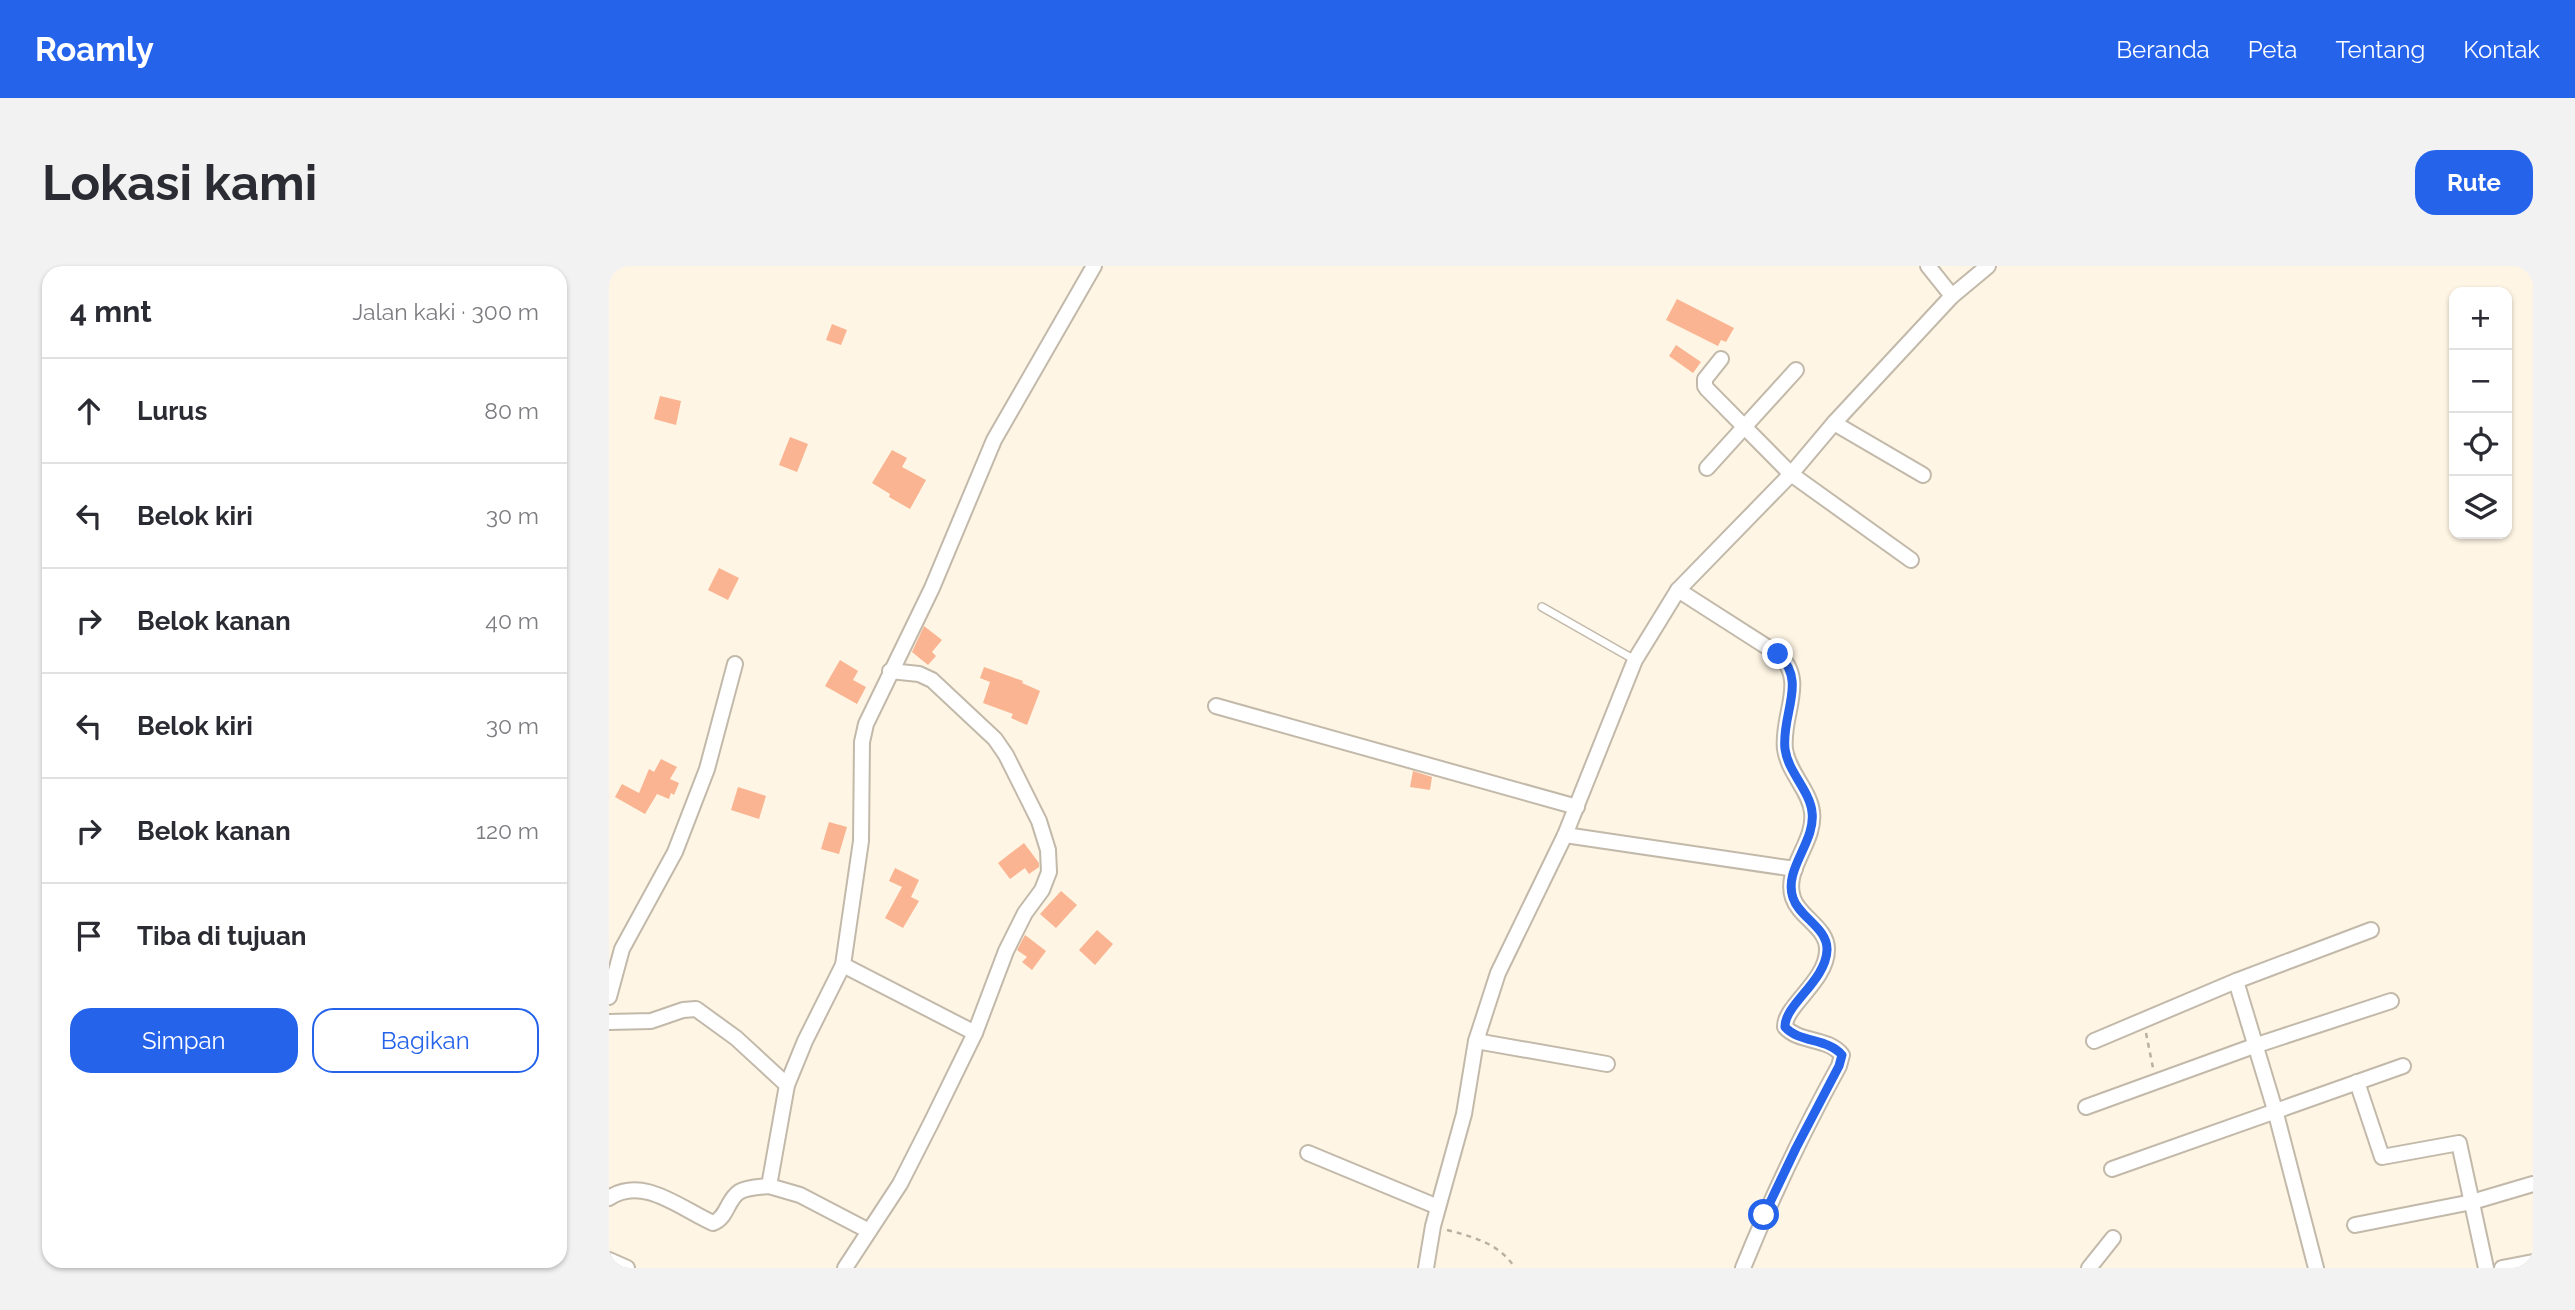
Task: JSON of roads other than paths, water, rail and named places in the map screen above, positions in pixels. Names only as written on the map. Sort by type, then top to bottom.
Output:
[{"type":"street","points":[[769,1186],[787,1085],[805,1041],[843,965],[861,841],[862,742],[866,723],[932,588],[994,440],[1094,266]]},
{"type":"street","points":[[1928,266],[1952,296]]},
{"type":"street","points":[[1426,1268],[1433,1226],[1464,1114],[1476,1041],[1498,974],[1565,835],[1635,660],[1678,590],[1791,474],[1834,423],[1952,296],[1988,266]]},
{"type":"street","points":[[1721,359],[1705,379],[1705,386],[1791,474],[1911,559]]},
{"type":"street","points":[[1707,468],[1796,370]]},
{"type":"street","points":[[1834,423],[1923,475]]},
{"type":"street","points":[[1678,590],[1778,654],[1791,668],[1793,680],[1784,735],[1785,749],[1792,772],[1812,810],[1808,841],[1791,882],[1792,896],[1821,933],[1828,947],[1826,962],[1787,1016],[1785,1027],[1798,1036],[1833,1047],[1842,1055],[1839,1066],[1785,1170],[1743,1268]]},
{"type":"street","points":[[609,997],[615,946],[680,840],[708,769],[735,664]]},
{"type":"street","points":[[845,1268],[900,1184],[975,1033],[1006,951],[1025,913],[1042,890],[1049,872],[1048,850],[1038,821],[1006,755],[995,740],[932,681],[919,674],[890,671]]},
{"type":"street","points":[[1216,706],[1577,807]]},
{"type":"street","points":[[1565,835],[1795,869]]},
{"type":"street","points":[[2094,1041],[2236,981],[2371,930]]},
{"type":"street","points":[[843,965],[975,1033]]},
{"type":"street","points":[[2236,981],[2275,1110],[2316,1268]]},
{"type":"street","points":[[2086,1107],[2254,1046],[2391,1001]]},
{"type":"street","points":[[609,1021],[651,1021],[683,1010],[695,1009],[736,1038],[787,1085]]},
{"type":"street","points":[[1476,1041],[1607,1064]]},
{"type":"street","points":[[2112,1169],[2403,1066]]},
{"type":"street","points":[[2357,1082],[2382,1157],[2459,1143],[2486,1268]]},
{"type":"street","points":[[1308,1153],[1438,1206]]},
{"type":"street","points":[[2355,1225],[2472,1202],[2533,1184]]},
{"type":"street","points":[[609,1198],[627,1190],[648,1191],[713,1223],[722,1217],[738,1192],[769,1186],[800,1195],[869,1231]]},
{"type":"street","points":[[2089,1268],[2113,1238]]},
{"type":"street","points":[[609,1260],[628,1268]]},
{"type":"street","points":[[2502,1268],[2533,1262]]},
{"type":"lane","points":[[1542,607],[1635,660]]}]
